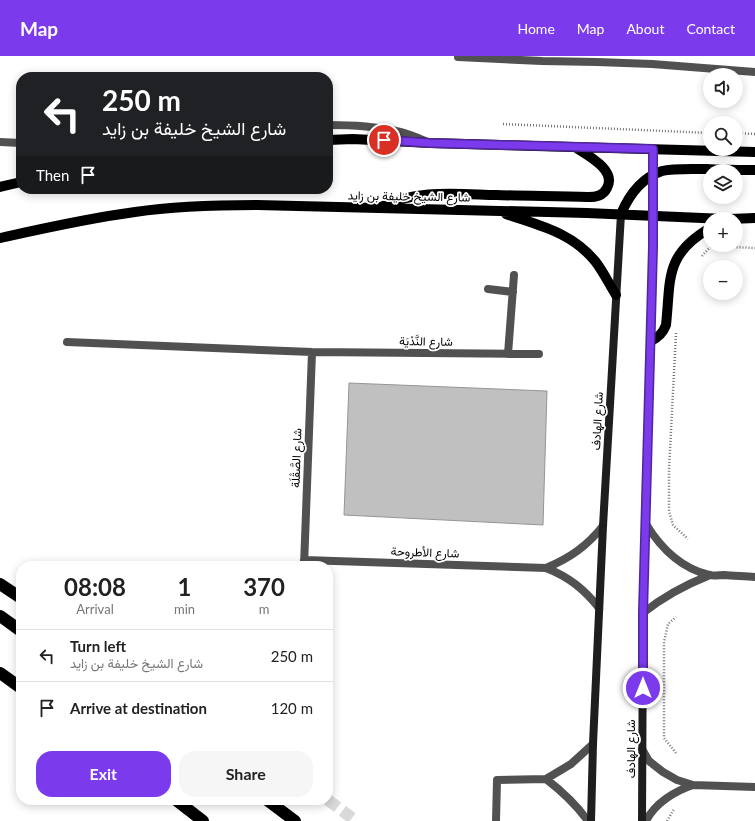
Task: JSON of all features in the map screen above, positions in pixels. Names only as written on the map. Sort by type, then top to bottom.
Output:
[{"type":"highway","points":[[0,584],[16,595]]},
{"type":"highway","points":[[0,616],[16,627]]},
{"type":"highway","points":[[0,673],[16,684]]},
{"type":"highway","points":[[182,805],[203,821]]},
{"type":"highway","points":[[274,805],[295,821]]},
{"type":"main road","points":[[333,140],[353,139],[430,143],[755,152]]},
{"type":"main road","points":[[379,208],[392,201],[405,197],[434,194],[596,197],[602,194],[607,188],[609,181],[608,174],[604,167],[574,146]]},
{"type":"main road","points":[[621,214],[633,191],[642,182],[663,171],[688,169],[755,170]]},
{"type":"main road","points":[[0,187],[16,183]]},
{"type":"main road","name":"شارع الشيخ خليفة بن زايد","points":[[0,238],[95,218],[176,207],[216,205],[621,214],[703,218]]},
{"type":"main road","points":[[497,211],[553,230],[569,238],[584,249],[596,262],[616,295]]},
{"type":"main road","points":[[743,218],[755,218]]},
{"type":"main road","points":[[651,341],[663,332],[666,325],[670,276],[674,264],[680,253],[688,244],[703,232]]},
{"type":"street","name":"شارع الهادف","points":[[642,821],[643,613],[651,341],[653,149]]},
{"type":"street","name":"شارع الهادف","points":[[590,821],[603,526],[621,214]]},
{"type":"lane","points":[[458,57],[652,64],[755,72]]},
{"type":"lane","points":[[333,125],[361,126],[396,131],[430,143]]},
{"type":"lane","points":[[0,142],[16,143]]},
{"type":"lane","points":[[508,354],[514,275]]},
{"type":"lane","points":[[488,289],[513,292]]},
{"type":"lane","name":"شارع النَّدْيَة","points":[[67,342],[312,352],[539,354]]},
{"type":"lane","name":"شارع الصَّقْلَة","points":[[304,561],[312,352]]},
{"type":"lane","points":[[646,524],[653,536],[662,546],[684,564],[710,575],[755,576]]},
{"type":"lane","name":"شارع الأطروحة","points":[[546,568],[562,561],[578,551],[587,544],[603,526]]},
{"type":"lane","name":"شارع الأطروحة","points":[[333,564],[546,568],[576,584],[600,608]]},
{"type":"lane","points":[[643,613],[658,601],[675,591],[710,575]]},
{"type":"lane","points":[[496,821],[497,780],[546,779],[571,764],[593,744]]},
{"type":"lane","points":[[642,749],[649,761],[662,772],[677,780],[693,784],[755,787]]},
{"type":"lane","points":[[546,779],[563,792],[590,821]]},
{"type":"lane","points":[[646,821],[663,801],[682,788],[693,784]]},
{"type":"path","points":[[502,124],[703,132]]},
{"type":"path","points":[[743,133],[755,134]]},
{"type":"path","points":[[702,256],[711,246],[755,248]]},
{"type":"path","points":[[676,332],[669,470],[669,511],[673,525],[688,539]]},
{"type":"path","points":[[676,617],[668,624],[664,642],[664,738],[676,752]]},
{"type":"path","points":[[667,821],[674,809]]},
{"type":"building","points":[[349,383],[547,391],[543,525],[344,515]]},
{"type":"tunnel","points":[[333,804],[356,821]]},
{"type":"route","points":[[384,140],[430,143],[653,149],[653,247],[643,613],[643,688]]}]
